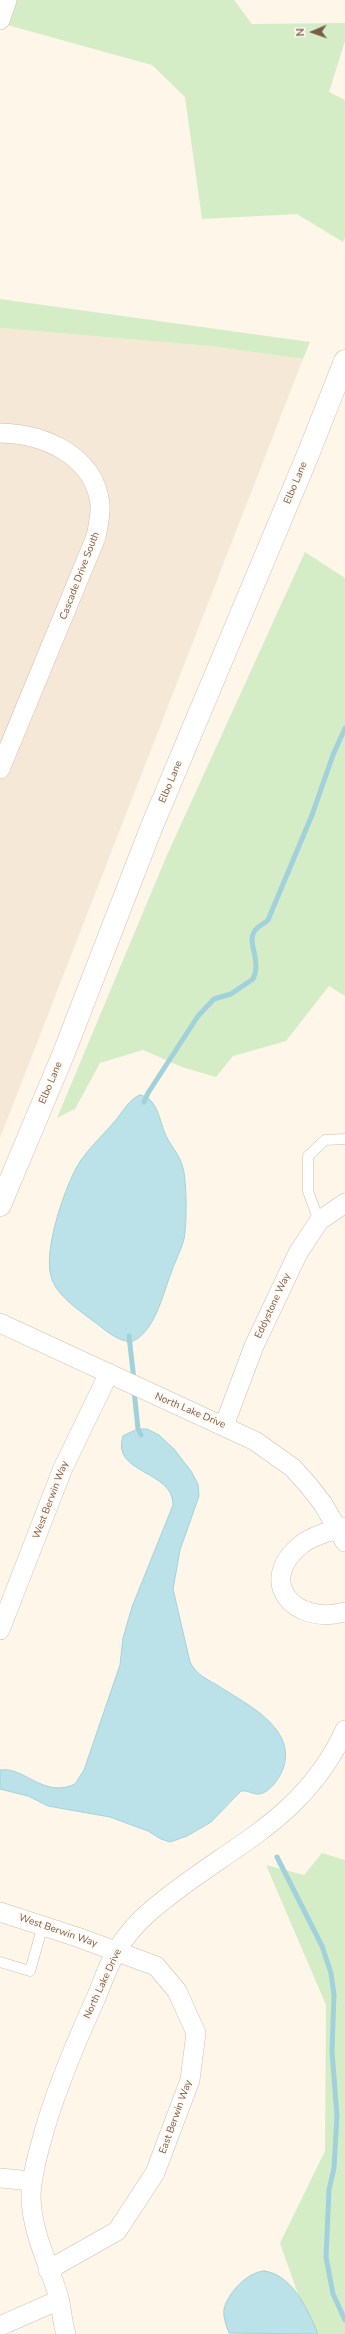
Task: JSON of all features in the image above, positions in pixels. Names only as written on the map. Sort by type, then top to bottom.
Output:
[{"type":"street","points":[[0,20],[7,0]]},
{"type":"street","name":"Elbo Lane","points":[[0,1205],[63,1055],[152,826],[343,372]]},
{"type":"street","name":"Cascade Drive South","points":[[0,433],[40,438],[68,452],[86,470],[100,503],[96,537],[0,769]]},
{"type":"street","name":"Eddystone Way","points":[[224,1426],[254,1346],[298,1253],[319,1221],[345,1203]]},
{"type":"street","name":"North Lake Drive","points":[[0,1323],[109,1373],[146,1392],[255,1441],[293,1468],[309,1486],[343,1532]]},
{"type":"street","name":"West Berwin Way","points":[[0,1630],[63,1468],[109,1373]]},
{"type":"street","points":[[343,1532],[314,1538],[303,1544],[286,1562],[282,1574],[281,1587],[287,1598],[295,1607],[306,1612],[320,1615],[345,1612]]},
{"type":"street","name":"North Lake Drive","points":[[66,2334],[62,2322],[59,2300],[33,2220],[32,2181],[45,2127],[74,2047],[116,1951],[146,1915],[166,1898],[258,1833],[299,1799],[330,1760],[343,1739]]},
{"type":"street","name":"West Berwin Way","points":[[0,1912],[43,1925],[116,1951]]},
{"type":"street","name":"East Berwin Way","points":[[48,2270],[117,2231],[155,2172],[190,2080],[196,2033],[177,1991],[156,1966],[116,1951]]},
{"type":"street","points":[[0,2178],[32,2181]]},
{"type":"street","points":[[11,2327],[59,2300]]},
{"type":"street","name":"North Lake Drive","points":[[59,2300],[72,2317],[79,2334]]},
{"type":"lane","points":[[319,1221],[308,1191],[308,1156],[325,1140],[345,1139]]},
{"type":"lane","points":[[0,1962],[30,1971],[43,1925]]},
{"type":"shaded area","points":[[0,328],[209,346],[303,359],[0,1138]]},
{"type":"green space","points":[[0,0],[234,0],[252,24],[345,23],[345,41],[329,92],[345,100],[345,238],[343,242],[297,214],[202,219],[185,97],[152,65],[0,23]]},
{"type":"green space","points":[[0,299],[310,342],[303,359],[209,346],[0,328]]},
{"type":"green space","points":[[305,552],[345,578],[345,996],[329,986],[286,1041],[233,1056],[216,1077],[182,1067],[143,1050],[100,1063],[75,1109],[57,1118],[167,855]]},
{"type":"green space","points":[[322,1853],[345,1860],[345,2334],[243,2334],[300,2300],[280,2243],[325,2151],[326,2005],[266,1865],[304,1875]]},
{"type":"water","points":[[140,1095],[146,1097],[154,1104],[166,1136],[182,1163],[186,1193],[186,1214],[183,1244],[156,1314],[146,1331],[131,1342],[125,1341],[110,1334],[67,1301],[53,1283],[49,1264],[50,1250],[57,1216],[75,1170],[93,1145],[130,1102]]},
{"type":"water","points":[[138,1429],[147,1429],[159,1435],[174,1449],[191,1471],[198,1484],[199,1496],[180,1550],[173,1589],[190,1662],[195,1670],[202,1676],[265,1717],[282,1739],[285,1752],[283,1770],[271,1788],[258,1794],[241,1791],[211,1822],[187,1836],[170,1842],[161,1839],[148,1831],[110,1817],[48,1806],[28,1796],[0,1789],[0,1770],[9,1770],[54,1788],[64,1788],[75,1784],[84,1770],[120,1665],[123,1638],[132,1607],[173,1505],[171,1494],[164,1485],[133,1465],[125,1458],[121,1448],[123,1436]]},
{"type":"water","points":[[264,2271],[283,2279],[291,2286],[304,2304],[318,2334],[229,2333],[224,2312],[226,2303],[239,2284],[251,2275]]},
{"type":"waterway","points":[[144,1102],[148,1093],[198,1016],[214,999],[231,994],[253,979],[256,966],[252,936],[256,929],[268,920],[312,815],[333,755],[345,728]]},
{"type":"waterway","points":[[129,1336],[134,1380]]},
{"type":"waterway","points":[[134,1390],[138,1429],[141,1435]]},
{"type":"waterway","points":[[277,1857],[322,1946],[331,1973],[334,1995],[332,2051],[337,2116],[334,2168],[329,2190],[326,2257],[333,2294],[345,2320]]}]
